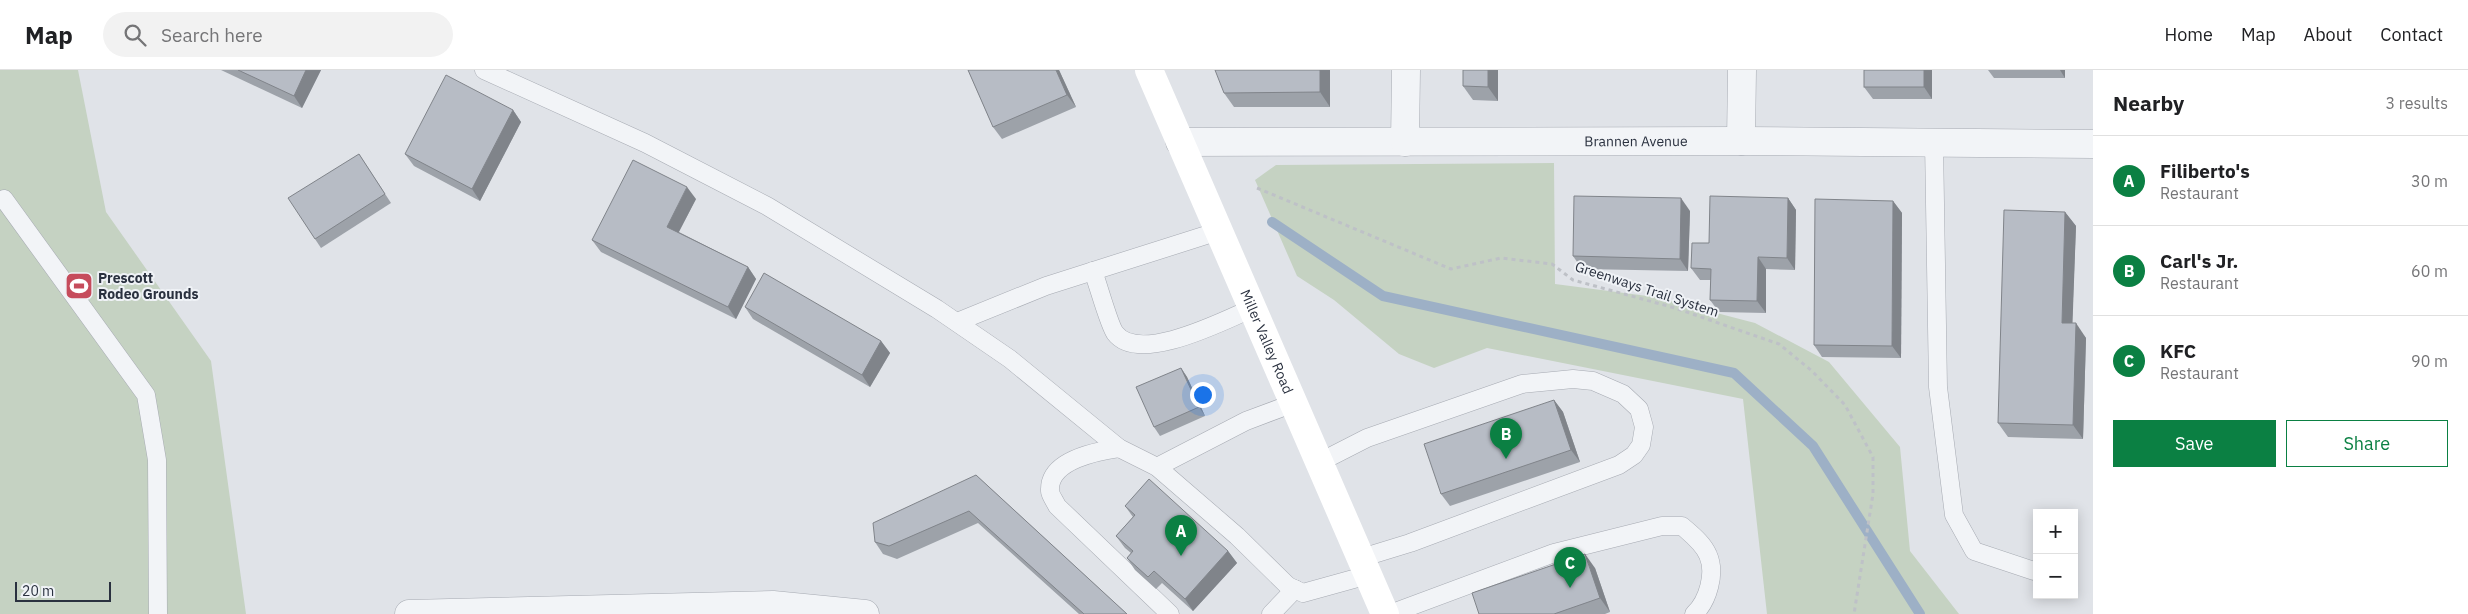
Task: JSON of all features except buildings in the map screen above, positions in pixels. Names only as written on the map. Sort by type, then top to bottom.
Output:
[{"type":"main road","name":"Miller Valley Road","points":[[1149,70],[1385,614]]},
{"type":"street","points":[[1404,142],[1406,70]]},
{"type":"street","points":[[1741,141],[1742,70]]},
{"type":"street","name":"Brannen Avenue","points":[[1180,142],[1741,141],[2093,144]]},
{"type":"street","points":[[409,614],[773,605],[865,614]]},
{"type":"lane","points":[[484,70],[645,143],[767,206],[957,322],[1010,358],[1119,448],[1157,466],[1237,536],[1288,586],[1303,593],[1365,567],[1410,543],[1618,466],[1634,455],[1641,445],[1644,427],[1639,408],[1623,394],[1593,381],[1573,379],[1522,384],[1367,438],[1320,462]]},
{"type":"lane","points":[[1934,142],[1938,387],[1954,515],[1974,551],[2033,571]]},
{"type":"lane","points":[[4,199],[146,395],[157,460],[158,614]]},
{"type":"lane","points":[[957,322],[1046,286],[1219,231]]},
{"type":"lane","points":[[1093,271],[1115,334],[1129,343],[1150,345],[1187,336],[1253,308]]},
{"type":"lane","points":[[1157,466],[1246,421],[1294,403]]},
{"type":"lane","points":[[1119,448],[1086,454],[1069,462],[1052,477],[1049,490],[1057,506],[1170,614]]},
{"type":"lane","points":[[1390,614],[1554,553],[1662,526],[1682,526],[1699,541],[1709,556],[1710,583],[1702,607],[1694,614]]},
{"type":"lane","points":[[1272,614],[1295,590]]},
{"type":"path","name":"Greenways Trail System","points":[[1257,188],[1451,269],[1501,258],[1552,264],[1573,280],[1675,308],[1779,344],[1812,371],[1845,405],[1873,458],[1873,494],[1854,614]]},
{"type":"green space","name":"Prescott Rodeo Grounds","points":[[0,70],[78,70],[106,212],[211,361],[246,614],[0,614]]},
{"type":"green space","points":[[1554,163],[1555,284],[1655,297],[1755,323],[1829,362],[1900,447],[1910,551],[1959,614],[1767,614],[1743,399],[1487,348],[1434,368],[1399,354],[1334,300],[1297,276],[1255,180],[1276,165]]},
{"type":"waterway","points":[[1272,222],[1383,296],[1734,373],[1813,446],[1920,614]]},
{"type":"place","name":"Prescott Rodeo Grounds","points":[[79,286]]},
{"type":"place","name":"Carl's Jr.","points":[[1506,459]]},
{"type":"place","name":"Filiberto's","points":[[1181,556]]},
{"type":"place","name":"KFC","points":[[1570,588]]}]
